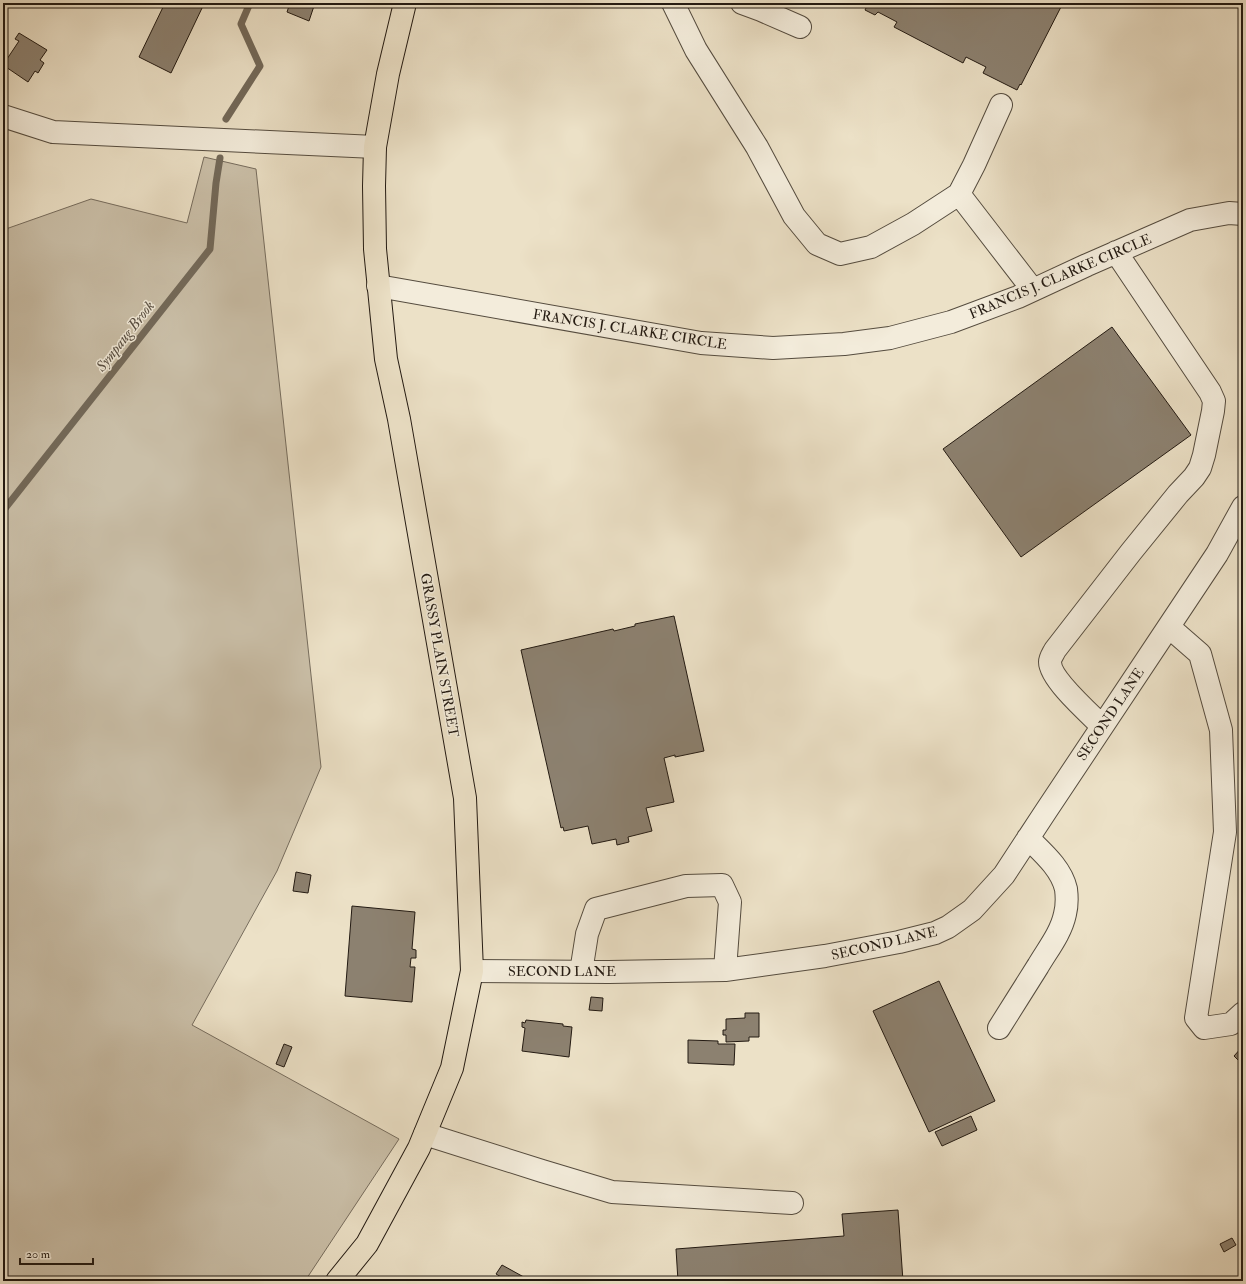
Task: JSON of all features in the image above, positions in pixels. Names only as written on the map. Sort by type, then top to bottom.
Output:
[{"type":"main road","name":"GRASSY PLAIN STREET","points":[[337,1281],[367,1244],[419,1148],[452,1068],[472,971],[465,798],[401,427],[386,359],[375,249],[375,147],[388,74],[405,3]]},
{"type":"street","points":[[674,3],[696,50],[757,147],[794,216],[817,244],[840,254],[871,247],[913,224],[959,194],[974,165],[1000,105]]},
{"type":"street","points":[[742,3],[800,27]]},
{"type":"street","points":[[3,116],[53,132],[375,147]]},
{"type":"street","points":[[959,194],[1033,290]]},
{"type":"street","name":"FRANCIS J. CLARKE CIRCLE","points":[[378,286],[701,343],[773,348],[844,344],[890,338],[952,322],[1018,297],[1190,220],[1229,213],[1243,214]]},
{"type":"street","points":[[1102,726],[1057,680],[1052,670],[1050,661],[1055,650],[1131,552],[1200,468],[1204,455],[1214,401],[1206,386],[1116,252]]},
{"type":"street","name":"SECOND LANE","points":[[472,971],[581,972],[724,970],[825,956],[899,942],[935,933],[948,927],[972,910],[1004,876],[1217,554],[1243,507]]},
{"type":"street","points":[[1168,627],[1200,654],[1221,730],[1225,832],[1196,1018],[1204,1028],[1232,1024],[1243,1013]]},
{"type":"street","points":[[999,1028],[1050,947],[1060,929],[1065,914],[1067,900],[1062,878],[1056,867],[1028,838]]},
{"type":"street","points":[[581,972],[587,934],[596,909],[686,886],[722,885],[730,902],[724,970]]},
{"type":"street","points":[[425,1134],[612,1192],[792,1204]]},
{"type":"shaded area","points":[[204,157],[256,169],[321,767],[277,871],[192,1025],[399,1139],[305,1281],[3,1281],[3,230],[91,199],[187,223]]},
{"type":"building","points":[[165,3],[198,3],[203,6],[171,73],[139,57]]},
{"type":"building","points":[[290,3],[307,3],[314,6],[309,21],[287,12]]},
{"type":"building","points":[[860,3],[1063,3],[1017,90],[983,73],[986,67],[966,57],[963,63],[894,27],[897,22],[878,12],[875,15],[865,10],[865,6]]},
{"type":"building","points":[[19,33],[47,50],[40,60],[44,63],[38,73],[35,71],[28,82],[3,65],[19,41],[15,39]]},
{"type":"building","points":[[1112,327],[1191,435],[1021,557],[943,449]]},
{"type":"building","points":[[674,616],[704,751],[664,758],[674,802],[646,808],[652,831],[628,837],[629,842],[617,845],[616,839],[592,844],[588,826],[564,831],[563,827],[561,828],[521,650],[613,629],[614,631],[635,626],[635,624]]},
{"type":"building","points":[[296,872],[311,875],[308,893],[293,891]]},
{"type":"building","points":[[352,906],[415,912],[412,949],[416,950],[416,958],[411,958],[410,967],[415,967],[412,1002],[345,996]]},
{"type":"building","points":[[939,981],[995,1101],[929,1132],[873,1011]]},
{"type":"building","points":[[591,997],[603,998],[602,1011],[589,1010]]},
{"type":"building","points":[[745,1013],[759,1013],[759,1037],[749,1037],[749,1041],[726,1042],[726,1035],[723,1035],[723,1030],[726,1030],[726,1019],[745,1018]]},
{"type":"building","points":[[526,1020],[563,1024],[563,1026],[572,1027],[569,1057],[522,1051],[525,1028],[522,1027],[522,1022],[525,1023]]},
{"type":"building","points":[[688,1040],[718,1041],[718,1044],[735,1044],[734,1065],[688,1063]]},
{"type":"building","points":[[284,1044],[292,1047],[284,1067],[276,1064]]},
{"type":"building","points":[[1243,1046],[1243,1065],[1234,1056]]},
{"type":"building","points":[[971,1116],[977,1130],[942,1146],[935,1132]]},
{"type":"building","points":[[898,1210],[903,1281],[678,1281],[676,1249],[844,1236],[842,1214]]},
{"type":"building","points":[[1232,1238],[1236,1245],[1224,1252],[1220,1244]]},
{"type":"building","points":[[502,1265],[531,1281],[508,1281],[496,1274]]},
{"type":"waterway","name":"Sympaug Brook","points":[[226,119],[260,66],[241,24],[250,3]]},
{"type":"waterway","name":"Sympaug Brook","points":[[3,511],[210,249],[216,183],[220,158]]}]
